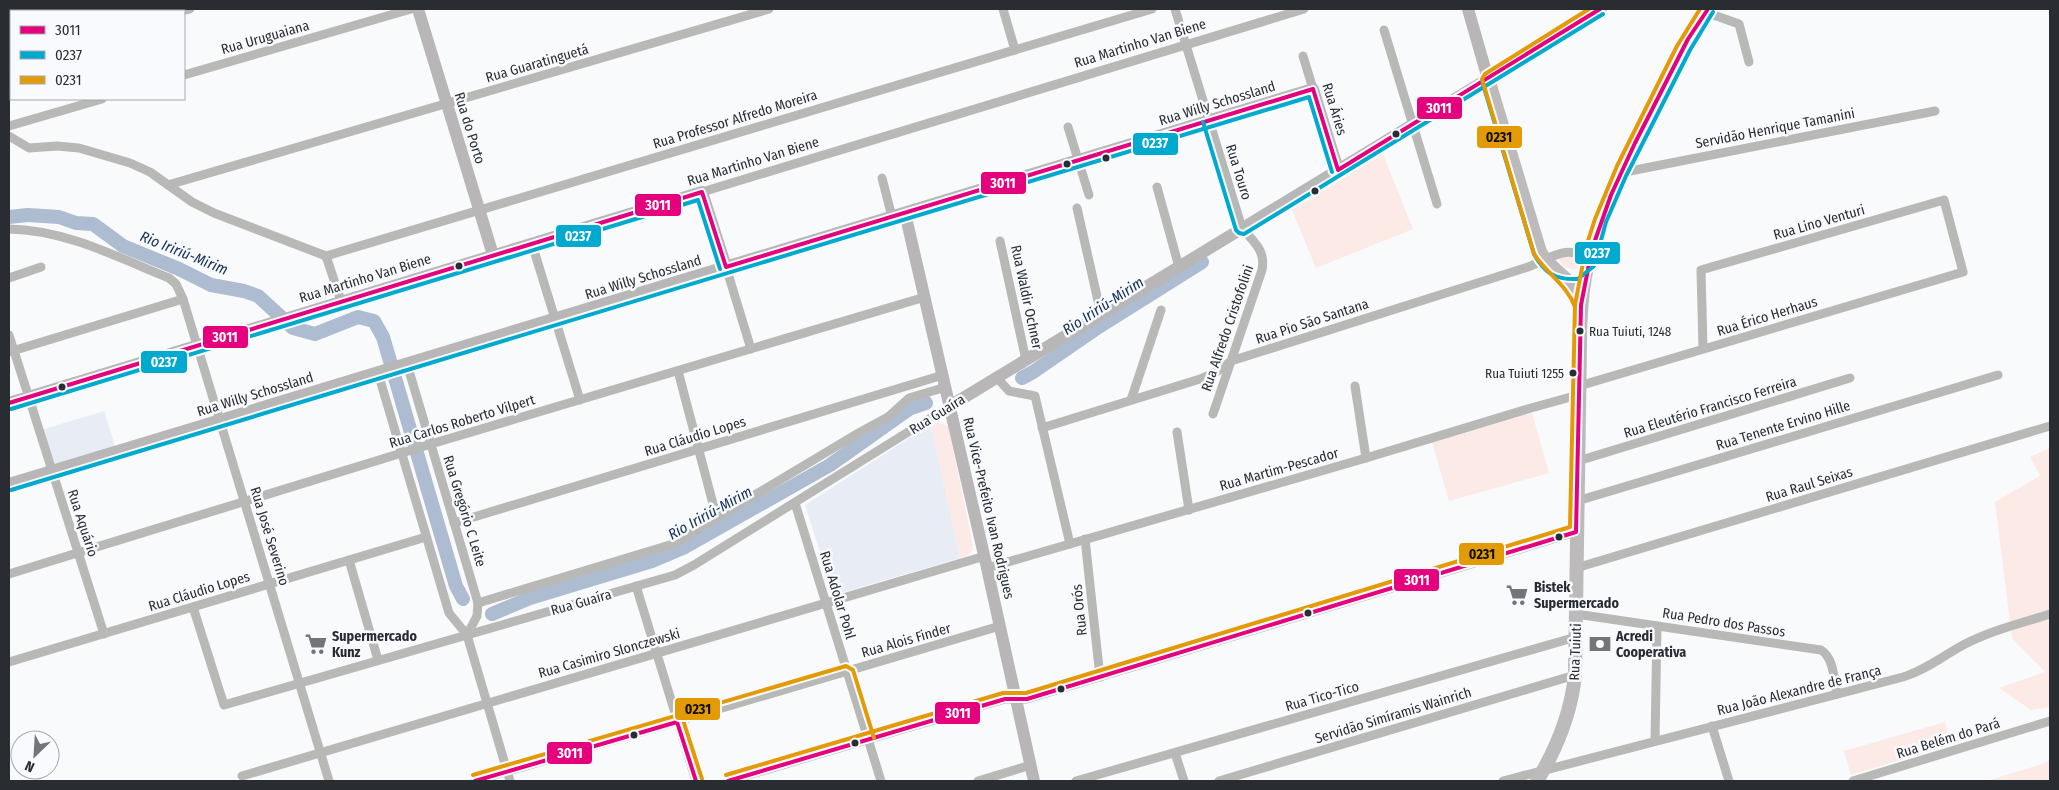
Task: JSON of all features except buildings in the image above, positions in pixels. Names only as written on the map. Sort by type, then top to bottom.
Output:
[{"type":"main road","name":"Rua Guaíra","points":[[1488,79],[1600,9]]},
{"type":"main road","name":"Rua Tuiuti","points":[[1541,775],[1565,724],[1575,675],[1578,391],[1581,305],[1588,263],[1600,220],[1620,173],[1685,46],[1706,10]]},
{"type":"main road","points":[[1488,79],[1537,245],[1544,260],[1560,272],[1575,290],[1581,305]]},
{"type":"main road","points":[[1560,272],[1576,272],[1588,263]]},
{"type":"street","name":"Rua Uruguaiana","points":[[185,75],[411,9]]},
{"type":"street","name":"Rua do Porto","points":[[418,9],[493,255]]},
{"type":"street","name":"Rua Guaratinguetá","points":[[168,185],[769,9]]},
{"type":"street","points":[[1003,9],[1015,50]]},
{"type":"street","name":"Rua Professor Alfredo Moreira","points":[[326,256],[1152,9]]},
{"type":"street","name":"Rua Touro","points":[[1176,9],[1242,228]]},
{"type":"street","name":"Rua Martinho Van Biene","points":[[9,403],[283,318],[1304,9]]},
{"type":"street","points":[[1468,9],[1488,79]]},
{"type":"street","points":[[1706,10],[1739,24],[1749,62]]},
{"type":"street","points":[[1384,30],[1437,204]]},
{"type":"street","name":"Rua Áries","points":[[1303,56],[1338,170]]},
{"type":"street","name":"Rua Guaíra","points":[[193,607],[224,704],[675,575],[1488,79]]},
{"type":"street","name":"Rua Willy Schossland","points":[[9,484],[1314,89]]},
{"type":"street","points":[[9,126],[99,100]]},
{"type":"street","name":"Servidão Henrique Tamanini","points":[[1620,173],[1934,111]]},
{"type":"street","points":[[1068,127],[1089,195]]},
{"type":"street","points":[[9,136],[29,148],[57,146],[90,151],[141,168],[192,202],[214,213],[326,256],[341,301]]},
{"type":"street","points":[[882,178],[892,217]]},
{"type":"street","points":[[1158,187],[1179,267]]},
{"type":"street","points":[[702,192],[751,349]]},
{"type":"street","name":"Rua Lino Venturi","points":[[1703,349],[1702,270],[1944,200],[1963,272]]},
{"type":"street","points":[[1077,208],[1101,314]]},
{"type":"street","name":"Rua Vice-Prefeito Ivan Rodrigues","points":[[905,213],[986,562],[1034,781]]},
{"type":"street","name":"Rua Alfredo Cristofolini","points":[[1213,414],[1264,263],[1261,251],[1242,228]]},
{"type":"street","name":"Rua José Severino","points":[[9,230],[57,235],[169,278],[176,284],[183,299],[330,781]]},
{"type":"street","name":"Rua Waldir Ochner","points":[[1000,241],[1026,360]]},
{"type":"street","points":[[532,244],[580,400]]},
{"type":"street","name":"Rua Pio São Santana","points":[[1042,428],[1218,372],[1230,361],[1528,267],[1559,254],[1571,252],[1581,255],[1588,263]]},
{"type":"street","points":[[9,278],[41,268]]},
{"type":"street","name":"Rua Érico Herhaus","points":[[1578,391],[1703,349],[1963,272]]},
{"type":"street","name":"Rua Carlos Roberto Vilpert","points":[[9,574],[426,446],[925,297]]},
{"type":"street","points":[[11,351],[183,299]]},
{"type":"street","points":[[1131,400],[1160,310]]},
{"type":"street","name":"Rua Aquário","points":[[9,335],[11,351],[29,397],[104,634]]},
{"type":"street","name":"Rua Gregório C Leite","points":[[402,366],[426,446],[454,523],[478,603]]},
{"type":"street","points":[[678,371],[717,519]]},
{"type":"street","points":[[382,372],[426,537],[449,612],[467,635],[510,781]]},
{"type":"street","name":"Rua Tenente Ervino Hille","points":[[1577,501],[1998,375]]},
{"type":"street","points":[[998,378],[1009,391],[1035,396],[1070,544]]},
{"type":"street","name":"Rua Eleutério Francisco Ferreira","points":[[1578,461],[1850,378]]},
{"type":"street","points":[[467,635],[477,616],[478,603],[673,544],[888,417],[909,398],[944,381]]},
{"type":"street","name":"Rua Cláudio Lopes","points":[[454,523],[699,449],[944,381]]},
{"type":"street","points":[[1355,386],[1366,458]]},
{"type":"street","name":"Rua Martim-Pescador","points":[[986,562],[1070,544],[1189,510],[1531,408],[1578,391]]},
{"type":"street","name":"Rua Raul Seixas","points":[[1576,568],[2050,426]]},
{"type":"street","points":[[1177,432],[1189,510]]},
{"type":"street","name":"Rua Adolar Pohl","points":[[795,502],[881,781]]},
{"type":"street","points":[[728,781],[1005,699],[1027,699],[1576,532]]},
{"type":"street","name":"Rua Cláudio Lopes","points":[[9,662],[426,537]]},
{"type":"street","name":"Rua Orós","points":[[1085,540],[1100,677]]},
{"type":"street","points":[[349,560],[378,660]]},
{"type":"street","name":"Rua Casimiro Slonczewski","points":[[242,776],[826,603],[986,562]]},
{"type":"street","points":[[636,586],[696,781]]},
{"type":"street","name":"Rua Pedro dos Passos","points":[[1576,614],[1821,650],[1830,659],[1837,694]]},
{"type":"street","name":"Rua João Alexandre de França","points":[[1503,781],[1541,775],[1655,741],[1913,674],[1980,637],[2050,614]]},
{"type":"street","name":"Rua Alois Finder","points":[[475,781],[1000,626]]},
{"type":"street","points":[[1655,741],[1657,626]]},
{"type":"street","name":"Rua Tico-Tico","points":[[1076,781],[1576,637]]},
{"type":"street","name":"Servidão Simíramis Wainrich","points":[[1219,781],[1575,675]]},
{"type":"street","name":"Rua Belém do Pará","points":[[1853,781],[2050,721]]},
{"type":"street","points":[[1712,726],[1729,781]]},
{"type":"street","points":[[1175,753],[1184,781]]},
{"type":"street","points":[[978,781],[1031,766]]},
{"type":"shaded area","points":[[1383,154],[1413,229],[1316,268],[1292,210]]},
{"type":"shaded area","points":[[1574,256],[1580,260],[1579,267],[1574,270],[1563,266],[1558,257]]},
{"type":"shaded area","points":[[104,411],[116,449],[53,468],[41,430]]},
{"type":"shaded area","points":[[1532,413],[1549,473],[1449,501],[1432,442]]},
{"type":"shaded area","points":[[938,423],[948,426],[973,545],[969,554],[960,558],[931,424]]},
{"type":"shaded area","points":[[931,424],[960,558],[834,595],[805,505]]},
{"type":"shaded area","points":[[2050,448],[2050,707],[2031,710],[1999,688],[2045,672],[2012,638],[1995,502],[2040,476],[2030,457]]},
{"type":"shaded area","points":[[1945,722],[1950,745],[1851,775],[1844,751]]},
{"type":"shaded area","points":[[2050,760],[2050,781],[1986,781],[2042,764]]},
{"type":"waterway","name":"Rio Iririú-Mirim","points":[[9,217],[28,215],[59,217],[76,223],[93,224],[123,246],[179,269],[211,285],[244,291],[258,296],[293,328],[315,334],[358,317],[374,321],[383,337],[456,586],[463,599]]},
{"type":"waterway","name":"Rio Iririú-Mirim","points":[[1022,378],[1202,262]]},
{"type":"waterway","name":"Rio Iririú-Mirim","points":[[492,614],[530,598],[652,561],[685,547],[830,465],[909,409],[926,403]]},
{"type":"transit line","name":"0231","points":[[1575,307],[1567,292],[1534,254],[1482,79],[1485,74],[1589,9]]},
{"type":"transit line","name":"3011","points":[[9,403],[702,192],[726,267],[1313,89],[1338,170],[1600,9]]},
{"type":"transit line","name":"0231","points":[[726,775],[1003,693],[1026,693],[1570,527],[1575,305],[1586,247],[1595,219],[1617,166],[1677,46],[1700,9]]},
{"type":"transit line","name":"3011","points":[[728,781],[1005,699],[1027,699],[1576,532],[1581,305],[1592,249],[1611,195],[1635,143],[1688,39],[1708,9]]},
{"type":"transit line","name":"0237","points":[[1482,81],[1534,254],[1542,266],[1557,277],[1578,279],[1594,266],[1606,222],[1626,176],[1690,50],[1713,12]]},
{"type":"transit line","name":"0237","points":[[1203,122],[1236,230],[1244,234],[1603,14]]},
{"type":"transit line","name":"0237","points":[[11,490],[1309,97],[1332,172]]},
{"type":"transit line","name":"0237","points":[[11,409],[698,200],[720,269]]},
{"type":"transit line","name":"0231","points":[[473,775],[846,666],[853,670],[874,738]]},
{"type":"transit line","name":"0231","points":[[683,720],[702,779]]},
{"type":"transit line","name":"3011","points":[[475,781],[677,722],[696,781]]},
{"type":"place","name":"Rua Tuiuti, 1248","points":[[1580,331]]},
{"type":"place","name":"Rua Tuiuti 1255","points":[[1573,373]]},
{"type":"place","name":"Bistek Supermercado","points":[[1517,595]]},
{"type":"place","name":"Supermercado Kunz","points":[[316,644]]},
{"type":"place","name":"Acredi Cooperativa","points":[[1600,644]]}]
